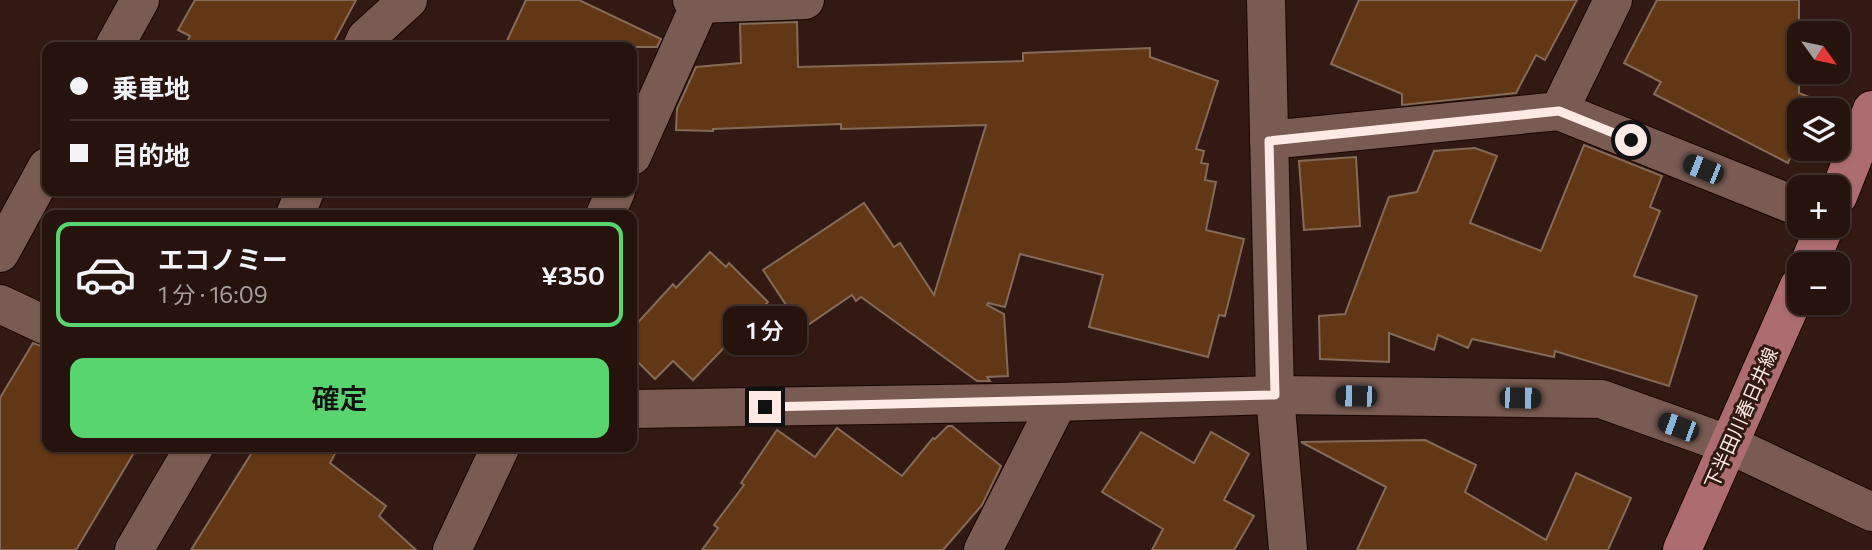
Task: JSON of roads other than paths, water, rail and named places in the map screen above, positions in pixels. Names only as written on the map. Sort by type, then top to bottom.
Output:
[{"type":"main road","points":[[1846,175],[1872,110]]},
{"type":"main road","name":"下半田川春日井線","points":[[1682,550],[1787,314]]},
{"type":"street","points":[[117,42],[140,0]]},
{"type":"street","points":[[364,42],[408,0]]},
{"type":"street","points":[[637,144],[696,2],[805,0]]},
{"type":"street","points":[[1266,0],[1275,395],[1288,550]]},
{"type":"street","points":[[1559,111],[1613,0]]},
{"type":"street","points":[[1269,141],[1559,111],[1787,202]]},
{"type":"street","points":[[0,253],[42,176]]},
{"type":"street","points":[[0,304],[42,324]]},
{"type":"street","points":[[637,409],[1058,402],[1275,395],[1601,399],[1730,445],[1872,512]]},
{"type":"street","points":[[983,550],[1058,402]]},
{"type":"street","points":[[134,550],[191,452]]},
{"type":"street","points":[[452,550],[498,452]]}]
